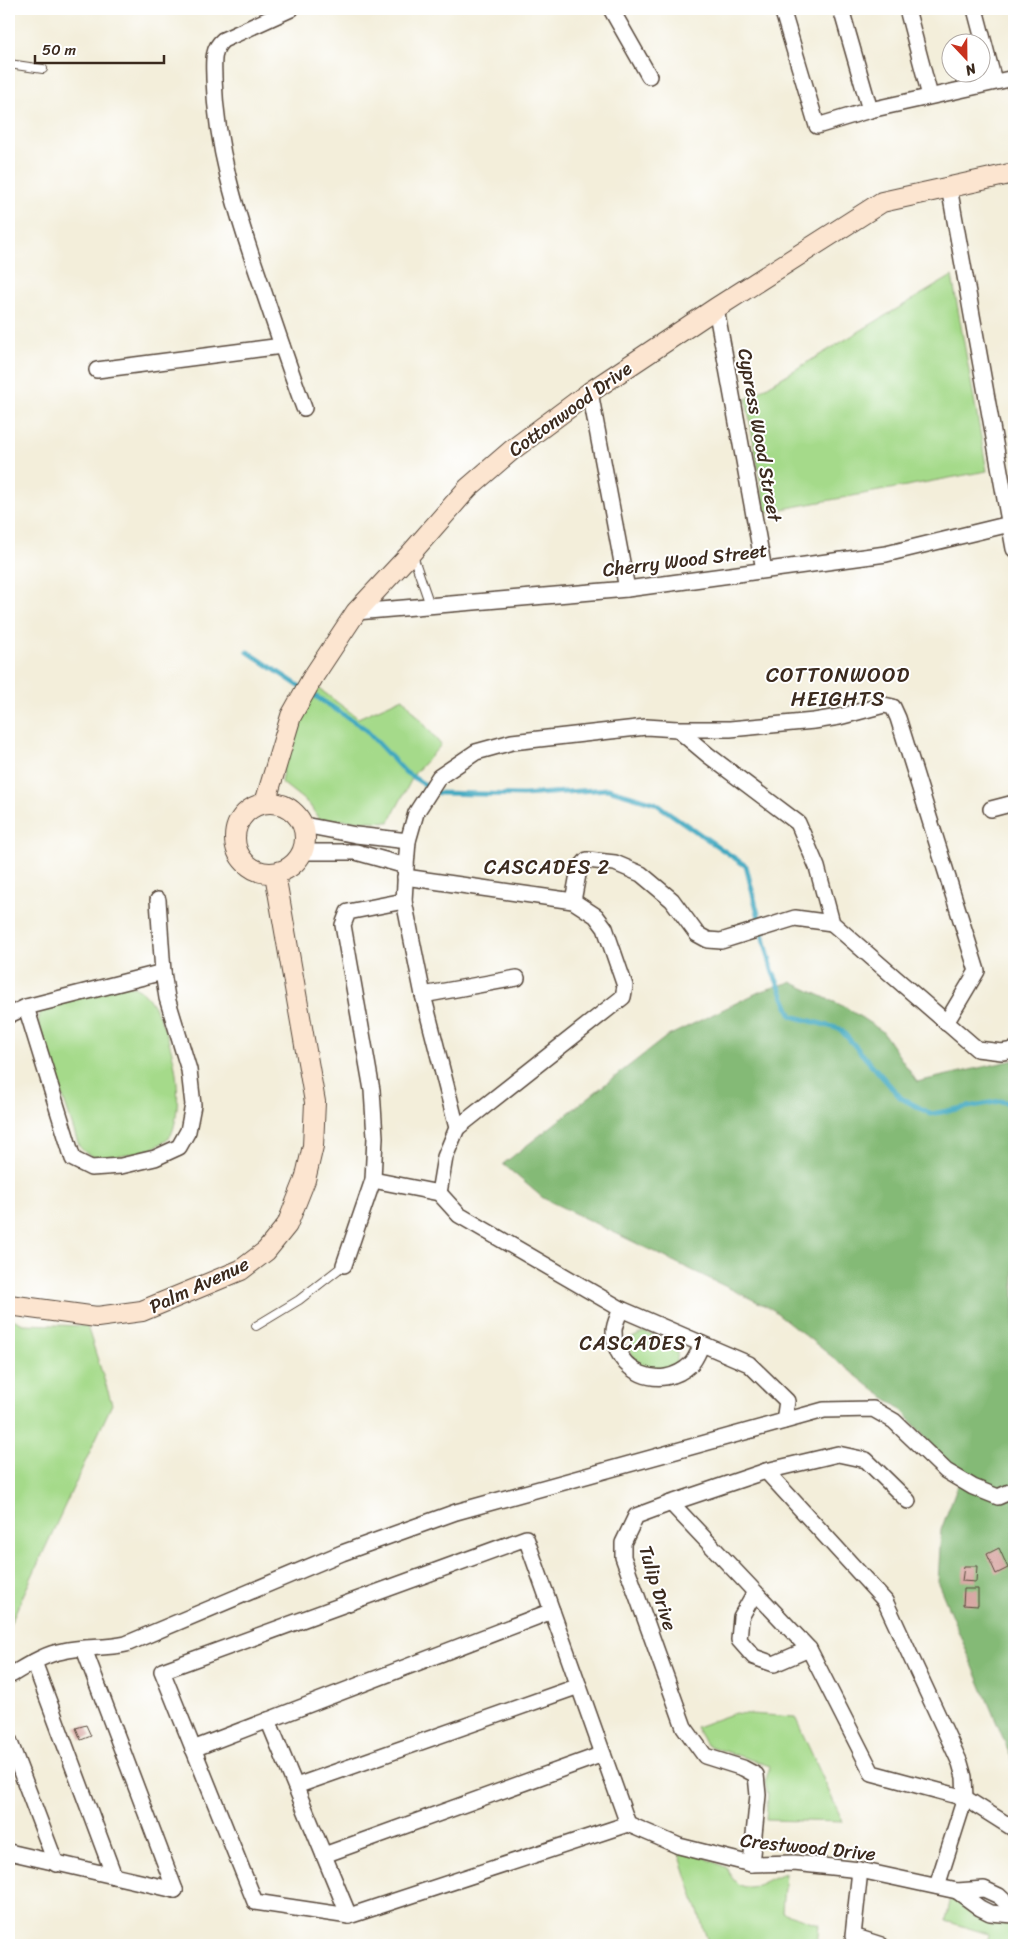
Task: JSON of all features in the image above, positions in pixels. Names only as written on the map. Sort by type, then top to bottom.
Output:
[{"type":"street","points":[[290,9],[223,40],[216,48],[214,56],[215,88],[219,140],[238,218],[304,408]]},
{"type":"street","points":[[611,9],[649,76]]},
{"type":"street","points":[[782,9],[817,126],[870,110],[1014,78]]},
{"type":"street","points":[[841,9],[870,110]]},
{"type":"street","points":[[907,9],[930,96]]},
{"type":"street","points":[[975,9],[994,81]]},
{"type":"street","name":"Cottonwood Drive","points":[[265,803],[291,716],[313,677],[356,612],[468,488],[512,450],[590,392],[716,308],[882,202],[1014,173]]},
{"type":"street","points":[[949,187],[1012,523],[1014,549]]},
{"type":"street","name":"Cypress Wood Street","points":[[716,308],[764,570]]},
{"type":"street","points":[[97,370],[282,346]]},
{"type":"street","points":[[590,392],[627,589]]},
{"type":"street","name":"Cherry Wood Street","points":[[356,612],[627,589],[886,554],[1012,523]]},
{"type":"street","points":[[457,1128],[423,995],[404,901],[408,841],[416,813],[439,777],[476,752],[512,742],[646,727],[730,729],[814,721],[839,717],[884,705],[892,708],[898,718],[977,971],[946,1023]]},
{"type":"street","points":[[677,729],[708,755],[798,823],[817,867],[832,923]]},
{"type":"street","points":[[265,803],[281,804],[294,812],[304,825],[306,838],[303,852],[287,870],[275,874],[261,873],[248,867],[239,856],[235,843],[236,829],[242,817],[252,808],[265,803]]},
{"type":"street","points":[[992,809],[1014,803]]},
{"type":"street","points":[[304,825],[356,835],[408,841]]},
{"type":"street","points":[[303,852],[356,852],[405,871],[573,901],[596,916],[605,928],[625,986],[623,997],[457,1128],[445,1156],[439,1193]]},
{"type":"street","points":[[573,901],[579,870],[588,860],[615,863],[641,874],[672,900],[697,934],[708,940],[722,941],[795,918],[832,923],[977,1049],[1002,1052],[1014,1050]]},
{"type":"street","name":"Palm Avenue","points":[[9,1305],[97,1317],[142,1311],[241,1270],[266,1252],[287,1225],[305,1180],[313,1146],[315,1102],[275,874]]},
{"type":"street","points":[[26,1007],[73,1159],[92,1168],[121,1166],[155,1158],[179,1147],[188,1131],[193,1105],[190,1070],[167,998],[163,972],[158,900]]},
{"type":"street","points":[[344,1265],[373,1180],[375,1136],[372,1090],[343,925],[348,912],[404,901]]},
{"type":"street","points":[[9,1014],[26,1007],[163,972]]},
{"type":"street","points":[[423,995],[517,978]]},
{"type":"street","points":[[373,1180],[439,1193],[459,1215],[621,1309],[749,1364],[787,1401],[784,1421]]},
{"type":"street","points":[[621,1309],[614,1330],[617,1352],[630,1369],[651,1378],[673,1376],[692,1364],[702,1344]]},
{"type":"street","points":[[9,1676],[34,1662],[62,1650],[109,1648],[126,1644],[342,1553],[456,1512],[824,1410],[873,1409],[894,1421],[946,1470],[973,1487],[998,1497],[1014,1490]]},
{"type":"street","name":"Tulip Drive","points":[[751,1864],[758,1795],[756,1775],[743,1768],[704,1756],[684,1727],[623,1557],[623,1543],[636,1516],[766,1472],[838,1454],[866,1460],[908,1501]]},
{"type":"street","points":[[766,1472],[885,1602],[960,1763],[964,1777],[964,1798],[937,1886]]},
{"type":"street","points":[[671,1503],[810,1649],[872,1773],[964,1798],[1014,1829]]},
{"type":"street","points":[[526,1538],[552,1611],[628,1824],[349,1916],[255,1902],[162,1671],[526,1538]]},
{"type":"street","points":[[755,1592],[740,1617],[739,1640],[754,1657],[774,1664],[810,1649]]},
{"type":"street","points":[[193,1749],[552,1611]]},
{"type":"street","points":[[9,1852],[175,1890],[84,1649]]},
{"type":"street","points":[[34,1662],[114,1876]]},
{"type":"street","points":[[296,1786],[579,1686]]},
{"type":"street","points":[[268,1720],[349,1916]]},
{"type":"street","points":[[9,1740],[56,1864]]},
{"type":"street","points":[[324,1855],[603,1754]]},
{"type":"street","name":"Crestwood Drive","points":[[628,1824],[679,1846],[751,1864],[794,1864],[860,1870],[958,1891],[984,1889],[999,1896],[1014,1910]]},
{"type":"street","points":[[860,1870],[852,1936],[881,1945]]},
{"type":"street","name":"Crestwood Drive","points":[[958,1891],[980,1908],[990,1913],[1014,1915]]},
{"type":"lane","points":[[9,64],[43,69]]},
{"type":"lane","points":[[412,552],[430,605]]},
{"type":"lane","points":[[256,1326],[299,1300],[344,1265]]},
{"type":"green space","points":[[952,276],[987,471],[766,512],[746,399]]},
{"type":"green space","points":[[317,687],[358,718],[403,698],[441,745],[415,773],[389,822],[319,819],[309,804],[281,782],[287,747]]},
{"type":"green space","points":[[791,982],[845,1007],[882,1031],[917,1082],[1014,1060],[1014,1764],[938,1583],[941,1530],[957,1487],[967,1474],[947,1464],[901,1409],[874,1390],[772,1309],[543,1198],[503,1164],[666,1037],[761,991]]},
{"type":"green space","points":[[123,984],[144,993],[163,1025],[176,1071],[176,1116],[171,1135],[167,1140],[151,1149],[98,1157],[88,1154],[79,1146],[38,1021],[41,1009]]},
{"type":"green space","points":[[9,1317],[23,1324],[87,1326],[112,1404],[9,1626]]},
{"type":"green space","points":[[644,1332],[664,1339],[674,1345],[677,1356],[676,1364],[658,1369],[639,1366],[630,1351],[630,1339]]},
{"type":"green space","points":[[735,1713],[795,1717],[843,1822],[766,1820],[768,1795],[765,1783],[770,1766],[706,1745],[696,1727]]},
{"type":"green space","points":[[676,1844],[727,1868],[739,1885],[746,1887],[760,1884],[785,1873],[782,1912],[819,1924],[817,1945],[773,1945],[767,1943],[765,1945],[709,1945]]},
{"type":"green space","points":[[951,1897],[957,1899],[984,1919],[991,1921],[1014,1920],[1014,1945],[986,1945],[988,1934],[946,1921]]},
{"type":"building","points":[[999,1548],[1008,1568],[996,1574],[987,1554]]},
{"type":"building","points":[[964,1566],[977,1566],[976,1582],[962,1581]]},
{"type":"building","points":[[964,1589],[978,1589],[978,1606],[963,1605]]},
{"type":"building","points":[[86,1725],[91,1736],[81,1740],[76,1728]]},
{"type":"waterway","points":[[248,652],[302,688]]},
{"type":"waterway","points":[[309,692],[364,728],[405,772],[438,793],[523,795],[608,789],[655,803],[746,866],[772,970],[792,1016],[840,1029],[901,1098],[931,1114],[1000,1101],[1014,1104]]},
{"type":"district","name":"COTTONWOOD HEIGHTS","points":[[838,687]]},
{"type":"district","name":"CASCADES 2","points":[[547,867]]},
{"type":"district","name":"CASCADES 1","points":[[641,1343]]}]
